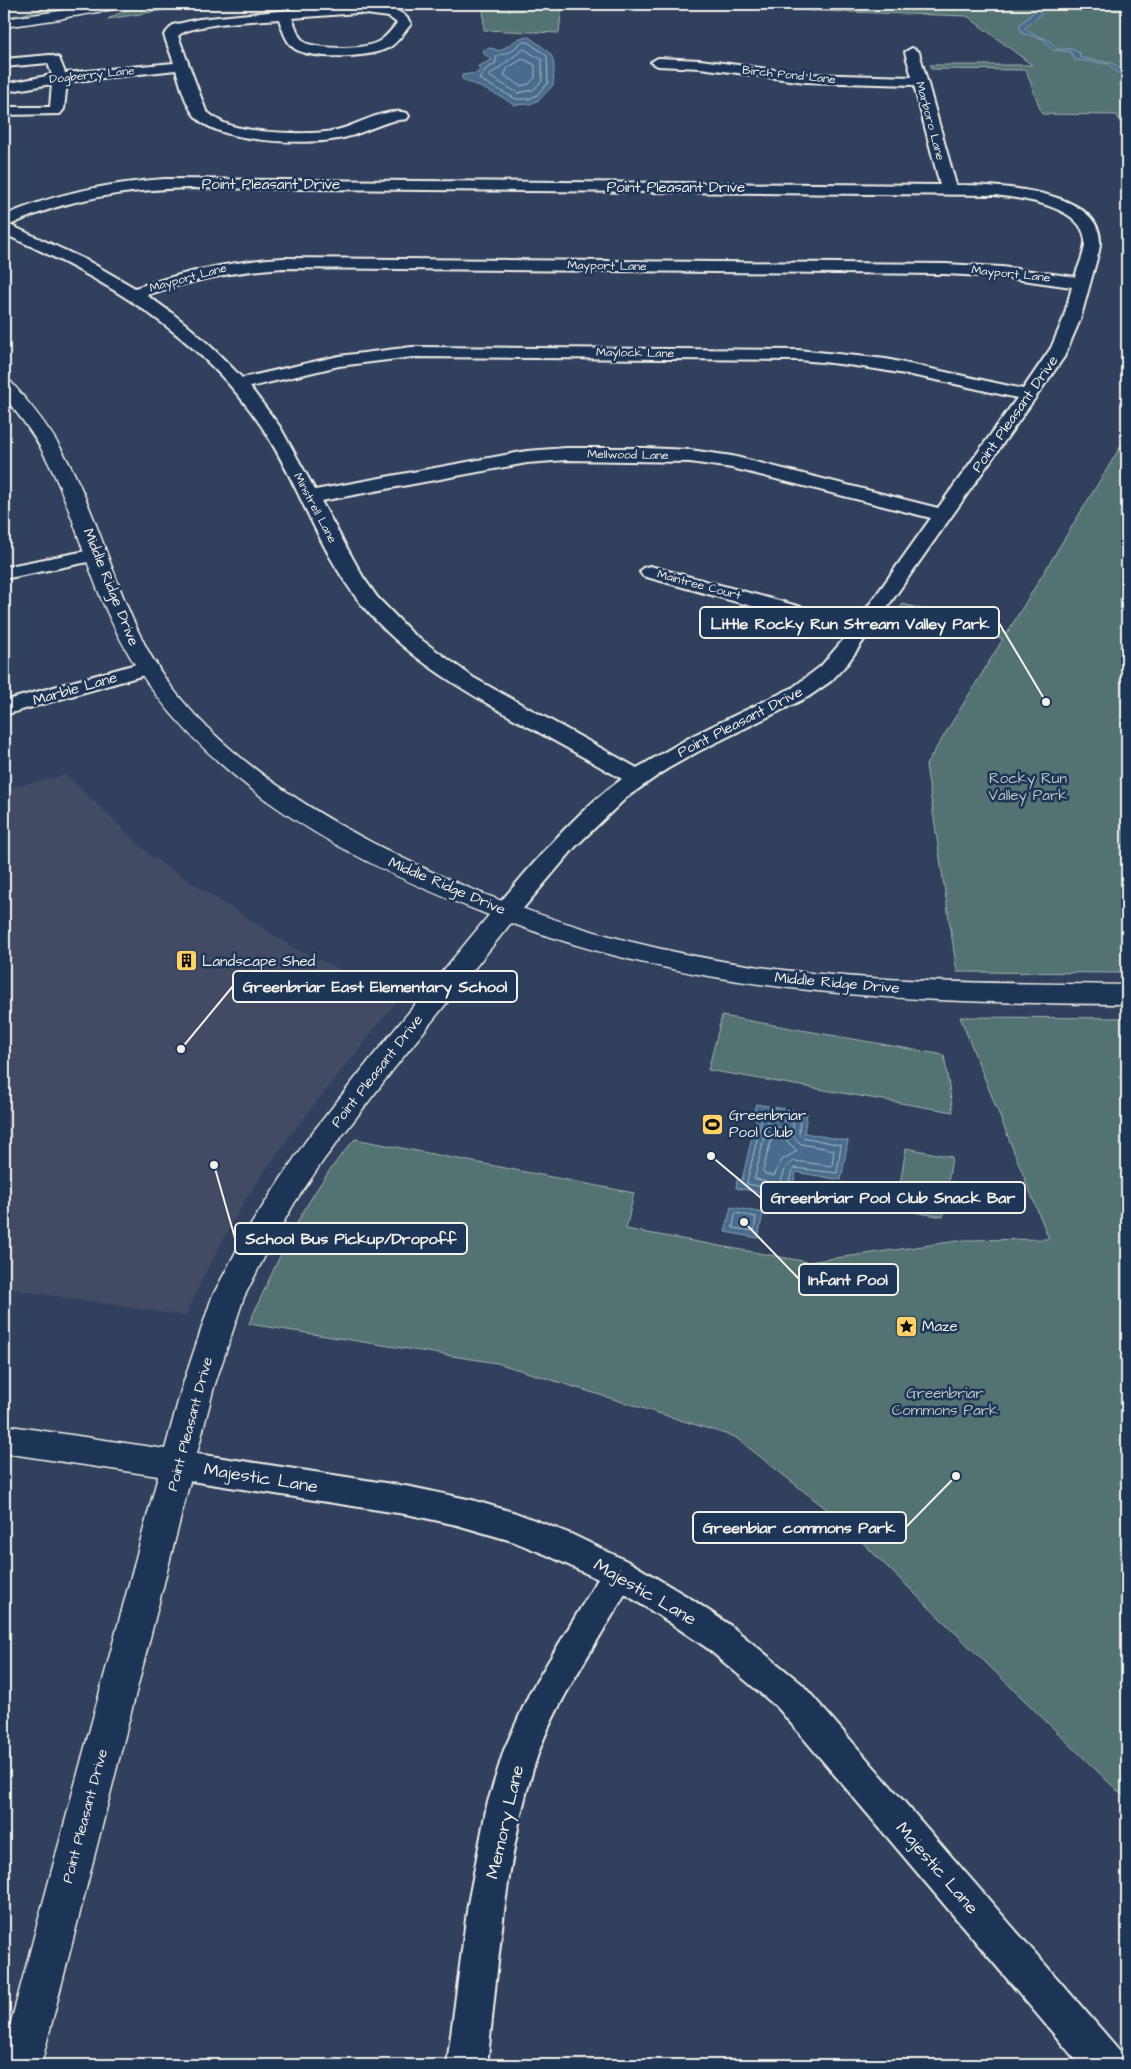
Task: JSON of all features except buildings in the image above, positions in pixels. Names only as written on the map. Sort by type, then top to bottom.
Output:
[{"type":"main road","points":[[4,13],[42,4]]},
{"type":"main road","points":[[75,12],[103,4]]},
{"type":"main road","points":[[4,23],[119,4]]},
{"type":"main road","name":"Middle Ridge Drive","points":[[4,386],[23,406],[51,444],[72,488],[96,555],[127,631],[147,667],[167,696],[199,730],[240,768],[280,798],[329,830],[387,862],[454,892],[558,931],[663,959],[711,969],[783,979],[865,987],[958,993],[1127,994]]},
{"type":"main road","name":"Point Pleasant Drive","points":[[20,2065],[198,1387],[228,1297],[285,1194],[333,1126],[506,912]]},
{"type":"main road","name":"Majestic Lane","points":[[4,1439],[178,1465]]},
{"type":"street","points":[[284,15],[296,42],[301,47],[328,50],[375,48],[385,44],[404,24],[402,17],[393,14],[368,10],[328,10],[199,23],[178,28],[171,35],[180,66],[200,113],[214,123],[245,132],[289,136],[340,134],[393,116],[402,116]]},
{"type":"street","name":"Marboro Lane","points":[[912,52],[949,189]]},
{"type":"street","points":[[4,63],[50,59],[54,61],[60,78],[56,111],[4,111]]},
{"type":"street","name":"Birch Pond Lane","points":[[658,62],[700,64],[806,78],[919,80]]},
{"type":"street","name":"Dogberry Lane","points":[[4,88],[60,78],[180,66]]},
{"type":"street","name":"Point Pleasant Drive","points":[[4,222],[47,204],[79,195],[124,187],[168,183],[994,190],[1023,194],[1053,202],[1075,213],[1088,225],[1093,240],[1073,319],[1065,339],[1029,396],[836,664],[806,689],[784,702],[695,744],[638,778],[576,832],[547,862],[506,912]]},
{"type":"street","name":"Minstrell Lane","points":[[4,228],[69,256],[134,294],[194,338],[240,384],[271,427],[352,578],[370,601],[405,637],[466,682],[638,778]]},
{"type":"street","name":"Mayport Lane","points":[[134,294],[212,270],[247,265],[283,263],[945,269],[1002,272],[1082,283]]},
{"type":"street","name":"Maylock Lane","points":[[240,384],[339,361],[412,352],[798,355],[891,364],[1029,396]]},
{"type":"street","name":"Mellwood Lane","points":[[310,497],[527,458],[566,454],[645,454],[690,456],[732,462],[943,515]]},
{"type":"street","points":[[4,573],[96,555]]},
{"type":"street","name":"Maintree Court","points":[[650,572],[862,630]]},
{"type":"street","name":"Marble Lane","points":[[4,708],[147,667]]},
{"type":"street","name":"Majestic Lane","points":[[178,1465],[402,1500],[469,1513],[546,1539],[619,1574],[676,1607],[719,1635],[752,1661],[790,1696],[1106,2065]]},
{"type":"street","name":"Memory Lane","points":[[467,2065],[487,1904],[505,1805],[522,1750],[542,1704],[619,1574]]},
{"type":"shaded area","points":[[66,775],[152,857],[292,947],[400,997],[290,1135],[246,1198],[202,1279],[186,1316],[4,1288],[4,789]]},
{"type":"green space","points":[[56,4],[91,4],[51,13],[4,20],[4,17],[24,14]]},
{"type":"green space","points":[[147,4],[203,4],[108,19],[131,7]]},
{"type":"green space","points":[[483,4],[562,4],[559,33],[484,30]]},
{"type":"green space","points":[[612,4],[1127,4],[1127,138],[1117,115],[1042,114],[1026,70],[931,69],[930,65],[1032,65],[967,16]]},
{"type":"green space","name":"Rocky Run Valley Park","points":[[1127,436],[1127,973],[957,972],[926,765],[1003,639],[900,608],[903,604],[1007,633]]},
{"type":"green space","points":[[722,1016],[944,1055],[953,1112],[708,1070]]},
{"type":"green space","name":"Greenbriar Commons Park","points":[[960,1017],[1127,1018],[1127,1800],[834,1515],[735,1437],[497,1363],[249,1324],[271,1275],[308,1204],[322,1181],[355,1139],[634,1193],[626,1229],[808,1262],[965,1240],[1049,1239]]},
{"type":"green space","points":[[906,1148],[952,1157],[943,1217],[896,1209]]},
{"type":"water","points":[[1040,4],[1045,4],[1039,16],[1025,28],[1049,41],[1057,49],[1072,49],[1080,53],[1079,57],[1081,58],[1112,63],[1127,73],[1127,78],[1118,73],[1109,64],[1075,60],[1071,52],[1053,50],[1043,39],[1022,33],[1019,25]]},
{"type":"water","points":[[529,37],[548,52],[553,60],[553,85],[539,100],[530,104],[514,105],[502,97],[462,79],[462,75],[478,73],[480,69],[478,66],[492,60],[483,53],[483,50],[491,48],[500,51],[520,38]]},
{"type":"water","points":[[756,1104],[807,1113],[804,1133],[848,1141],[841,1180],[796,1172],[790,1198],[736,1188],[737,1180],[742,1180],[758,1111],[754,1110]]},
{"type":"water","points":[[731,1207],[763,1213],[758,1238],[725,1232]]},
{"type":"place","name":"Little Rocky Run Stream Valley Park","points":[[1046,702]]},
{"type":"place","name":"Landscape Shed","points":[[186,961]]},
{"type":"place","name":"Greenbriar East Elementary School","points":[[181,1049]]},
{"type":"place","name":"Greenbriar Pool Club","points":[[713,1124]]},
{"type":"place","name":"Greenbriar Pool Club Snack Bar","points":[[711,1156]]},
{"type":"place","name":"School Bus Pickup/Dropoff","points":[[214,1165]]},
{"type":"place","name":"Infant Pool","points":[[744,1222]]},
{"type":"place","name":"Maze","points":[[906,1326]]},
{"type":"place","name":"Greenbiar commons Park","points":[[956,1476]]}]
